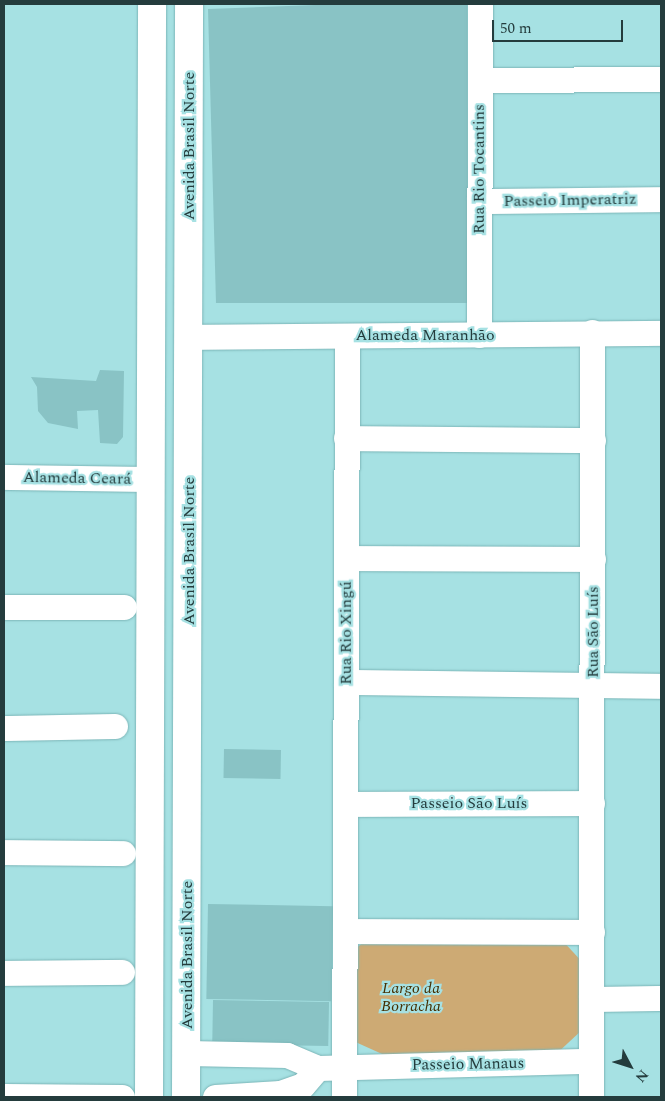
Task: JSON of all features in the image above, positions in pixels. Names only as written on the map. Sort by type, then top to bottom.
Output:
[{"type":"main road","points":[[149,1097],[152,4]]},
{"type":"main road","name":"Avenida Brasil Norte","points":[[186,1097],[189,4]]},
{"type":"street","name":"Rua Rio Tocantins","points":[[479,335],[480,4]]},
{"type":"street","points":[[480,80],[661,79]]},
{"type":"street","name":"Passeio Imperatriz","points":[[479,201],[661,199]]},
{"type":"street","name":"Alameda Maranhão","points":[[189,337],[479,335],[592,332],[661,333]]},
{"type":"street","name":"Rua São Luís","points":[[591,1097],[592,332]]},
{"type":"street","name":"Rua Rio Xingú","points":[[344,1097],[347,336]]},
{"type":"street","points":[[346,438],[593,440]]},
{"type":"street","name":"Alameda Ceará","points":[[4,477],[151,479]]},
{"type":"street","points":[[346,558],[593,559]]},
{"type":"street","points":[[4,607],[124,607]]},
{"type":"street","points":[[346,682],[661,686]]},
{"type":"street","points":[[4,728],[115,726]]},
{"type":"street","name":"Passeio São Luís","points":[[345,804],[592,803]]},
{"type":"street","points":[[4,852],[123,853]]},
{"type":"street","points":[[345,931],[592,932]]},
{"type":"street","points":[[4,973],[122,972]]},
{"type":"street","points":[[591,999],[661,998]]},
{"type":"street","points":[[187,1053],[287,1055],[318,1068],[303,1085],[280,1092],[215,1097]]},
{"type":"street","name":"Passeio Manaus","points":[[318,1068],[591,1061]]},
{"type":"street","points":[[4,1096],[122,1097]]},
{"type":"green space","name":"Largo da Borracha","points":[[374,935],[561,939],[585,965],[582,1030],[554,1056],[391,1058],[351,1040],[349,953]]},
{"type":"building","points":[[343,4],[467,4],[468,303],[216,303],[208,9]]},
{"type":"building","points":[[100,370],[124,371],[123,437],[117,444],[100,443],[98,410],[77,411],[78,429],[48,423],[38,411],[37,387],[31,377],[96,381]]},
{"type":"building","points":[[224,749],[281,750],[280,779],[223,778]]},
{"type":"building","points":[[208,904],[333,906],[331,1001],[206,999]]},
{"type":"building","points":[[213,1000],[329,1002],[328,1046],[212,1044]]}]
